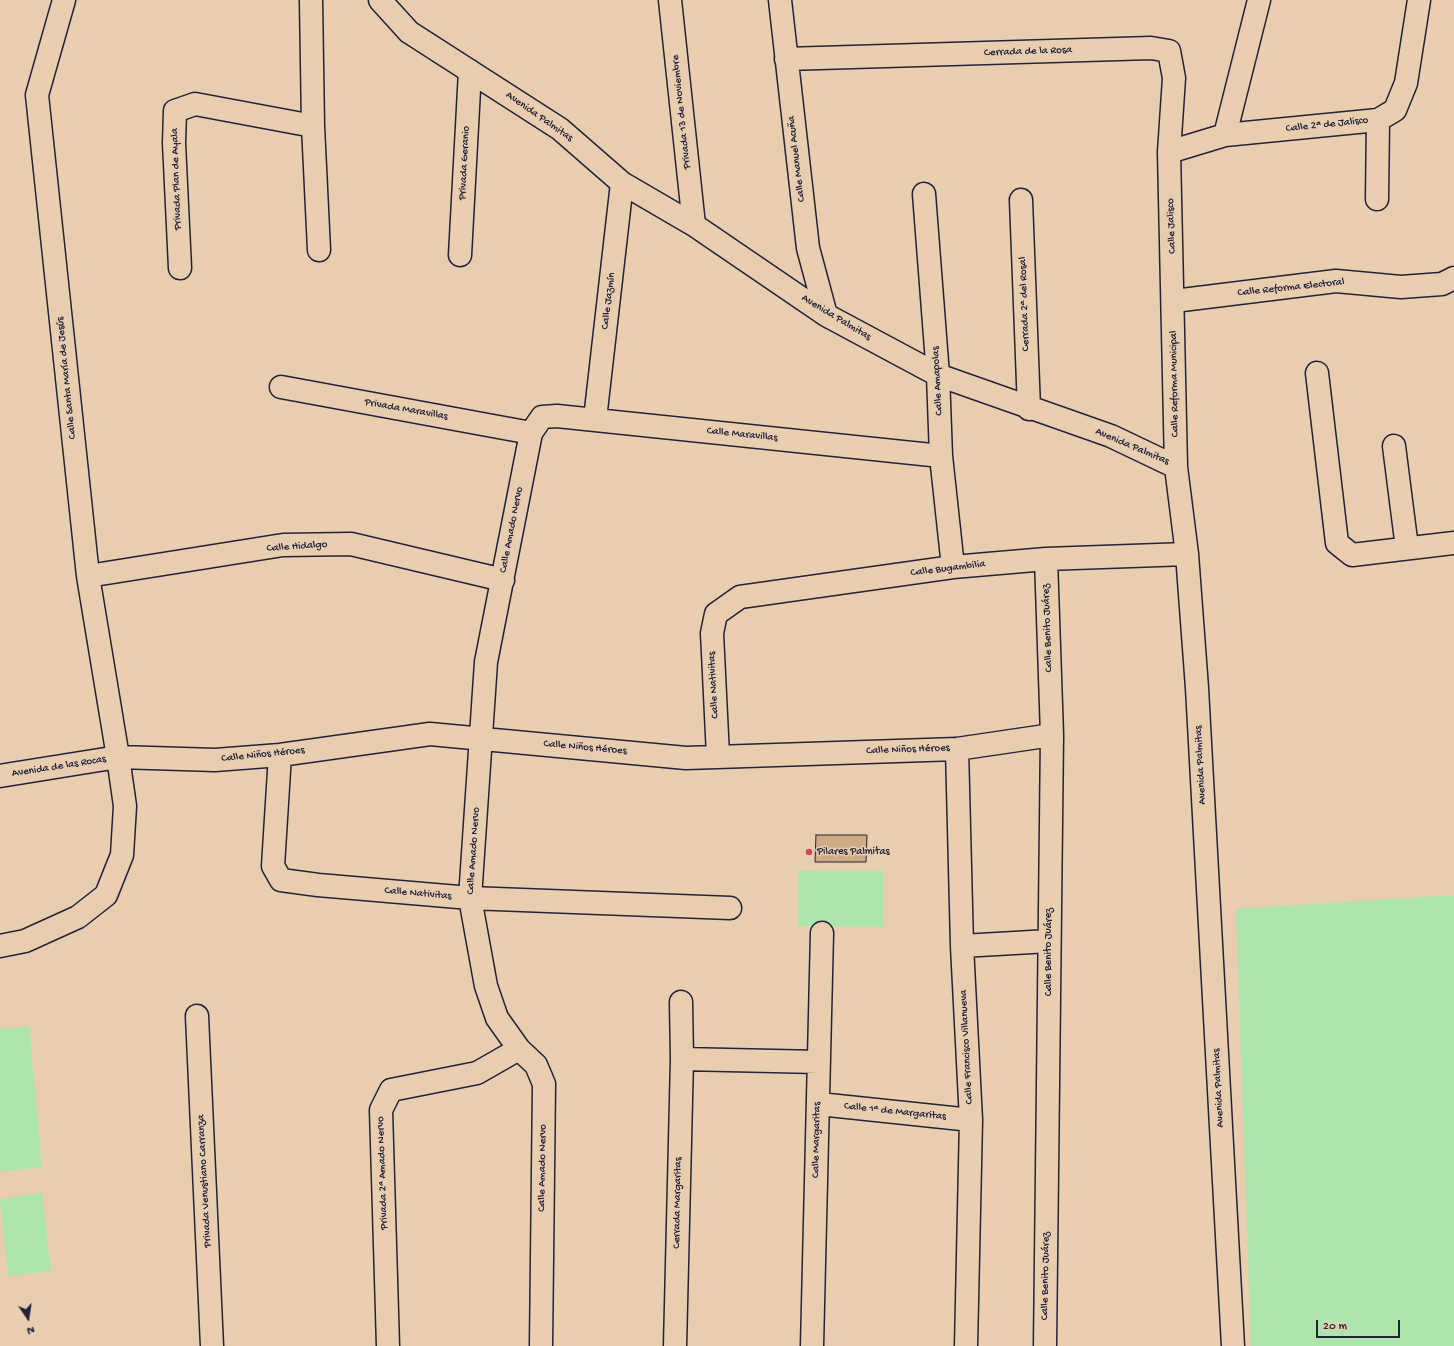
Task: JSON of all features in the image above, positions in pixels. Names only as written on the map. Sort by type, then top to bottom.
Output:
[{"type":"street","name":"Calle Santa María de Jesús","points":[[0,946],[25,941],[78,917],[106,895],[122,855],[125,806],[88,576],[37,95],[64,0]]},
{"type":"street","points":[[311,0],[313,126],[318,250]]},
{"type":"street","name":"Avenida Palmitas","points":[[380,0],[409,32],[560,129],[622,183],[694,225],[826,315],[938,375],[1111,436],[1176,466],[1187,554],[1197,688],[1233,1346]]},
{"type":"street","name":"Privada 13 de Noviembre","points":[[670,0],[694,225]]},
{"type":"street","name":"Calle Manuel Acuña","points":[[780,0],[808,248],[826,315]]},
{"type":"street","points":[[1225,135],[1259,0]]},
{"type":"street","name":"Calle 2ª de Jalisco","points":[[1169,152],[1225,135],[1378,120],[1395,110],[1406,82],[1419,0]]},
{"type":"street","name":"Cerrada de la Rosa","points":[[786,59],[1151,48],[1169,51],[1174,78],[1169,152]]},
{"type":"street","name":"Privada Geranio","points":[[460,255],[470,71]]},
{"type":"street","name":"Privada Plan de Ayala","points":[[180,268],[174,143],[175,111],[195,104],[313,126]]},
{"type":"street","points":[[1377,199],[1378,120]]},
{"type":"street","name":"Calle Jalisco","points":[[1169,152],[1174,301]]},
{"type":"street","name":"Calle Jazmín","points":[[595,419],[622,183]]},
{"type":"street","name":"Calle Amapolas","points":[[924,194],[938,375],[941,456],[953,567]]},
{"type":"street","name":"Cerrada 2ª del Rosal","points":[[1021,200],[1029,408]]},
{"type":"street","name":"Calle Reforma Electoral","points":[[1174,301],[1336,281],[1402,287],[1442,284],[1454,278]]},
{"type":"street","name":"Calle Reforma Municipal","points":[[1174,301],[1176,466]]},
{"type":"street","points":[[1317,373],[1336,542],[1352,555],[1454,543]]},
{"type":"street","name":"Privada Maravillas","points":[[281,387],[536,425]]},
{"type":"street","name":"Calle Maravillas","points":[[536,425],[557,416],[941,456]]},
{"type":"street","name":"Calle Amado Nervo","points":[[536,425],[502,580],[486,662],[470,898],[486,986],[497,1018],[519,1049],[536,1065],[544,1084],[541,1346]]},
{"type":"street","points":[[1394,446],[1407,548]]},
{"type":"street","name":"Calle Hidalgo","points":[[88,576],[283,545],[351,544],[502,580]]},
{"type":"street","name":"Calle Bugambilia","points":[[716,614],[740,597],[953,567],[1046,559],[1187,554]]},
{"type":"street","name":"Calle Benito Juárez","points":[[1045,1346],[1049,1145],[1049,941],[1052,735],[1046,559]]},
{"type":"street","name":"Calle Nativitas","points":[[716,614],[712,633],[718,756]]},
{"type":"street","name":"Calle Niños Héroes","points":[[118,758],[215,760],[280,755],[430,734],[686,758],[957,749],[1052,735]]},
{"type":"street","name":"Calle Francisco Villanueva","points":[[957,749],[962,946],[971,1120],[966,1346]]},
{"type":"street","name":"Calle Nativitas","points":[[280,755],[273,866],[281,880],[318,885],[470,898],[730,908]]},
{"type":"street","name":"Avenida de las Rocas","points":[[0,776],[118,758]]},
{"type":"street","name":"Calle Margaritas","points":[[812,1346],[822,933]]},
{"type":"street","points":[[962,946],[1049,941]]},
{"type":"street","name":"Cerrada Margaritas","points":[[675,1346],[682,1060],[681,1002]]},
{"type":"street","name":"Privada Venustiano Carranza","points":[[197,1016],[212,1346]]},
{"type":"street","name":"Privada 2ª Amado Nervo","points":[[388,1346],[381,1110],[391,1090],[476,1073],[519,1049]]},
{"type":"street","points":[[682,1060],[819,1062]]},
{"type":"street","name":"Calle 1ª de Margaritas","points":[[818,1104],[971,1120]]},
{"type":"green space","points":[[798,870],[883,871],[883,927],[798,926]]},
{"type":"green space","points":[[1454,895],[1454,1346],[1251,1346],[1236,909]]},
{"type":"green space","points":[[29,1026],[42,1168],[0,1171],[0,1029]]},
{"type":"green space","points":[[42,1193],[51,1271],[8,1276],[0,1199]]},
{"type":"building","points":[[816,835],[867,835],[866,862],[815,862]]},
{"type":"place","name":"Pilares Palmitas","points":[[809,852]]}]
